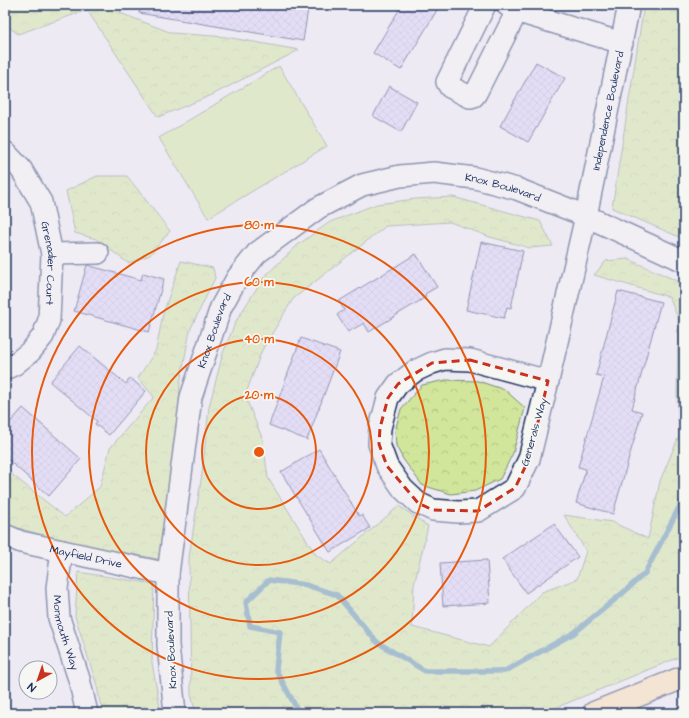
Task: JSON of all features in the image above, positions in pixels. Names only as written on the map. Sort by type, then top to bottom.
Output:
[{"type":"main road","points":[[594,713],[684,677]]},
{"type":"street","points":[[485,5],[447,82],[450,87],[470,97],[474,96],[476,93],[512,8],[622,43]]},
{"type":"street","name":"Independence Boulevard","points":[[586,216],[629,5]]},
{"type":"street","name":"Grenadier Court","points":[[5,152],[22,168],[41,202],[52,254],[49,320],[43,336],[31,351],[15,364],[5,369]]},
{"type":"street","name":"Knox Boulevard","points":[[175,713],[168,646],[168,574],[191,397],[221,307],[237,278],[257,253],[318,208],[362,185],[400,176],[434,173],[475,178],[517,189],[586,216],[684,260]]},
{"type":"street","name":"Generals Way","points":[[548,381],[470,360],[445,359],[415,371],[398,384],[388,398],[380,428],[379,444],[387,466],[403,489],[418,503],[433,510],[458,512],[478,511],[515,488],[529,459],[548,381],[586,216]]},
{"type":"street","points":[[52,254],[98,253]]},
{"type":"street","name":"Mayfield Drive","points":[[5,535],[21,542],[168,574]]},
{"type":"street","name":"Monmouth Way","points":[[62,551],[57,588],[59,618],[79,679],[87,713]]},
{"type":"highlighted area","points":[[470,360],[548,381],[529,459],[515,488],[478,511],[433,510],[418,503],[387,466],[379,444],[380,428],[388,398],[398,384],[432,363]]},
{"type":"green space","points":[[5,5],[123,5],[120,13],[172,33],[226,37],[299,50],[212,95],[158,117],[87,10],[18,34],[5,24]]},
{"type":"green space","points":[[644,5],[684,5],[684,239],[612,208]]},
{"type":"green space","points":[[279,66],[327,146],[208,218],[159,138]]},
{"type":"green space","points":[[97,176],[127,176],[170,231],[150,255],[128,263],[96,239],[75,233],[66,191]]},
{"type":"green space","points":[[453,197],[540,221],[553,246],[530,248],[490,237],[450,222],[386,226],[293,299],[262,350],[245,396],[263,440],[268,478],[316,555],[331,564],[399,506],[428,526],[414,585],[412,627],[489,647],[542,592],[577,579],[586,551],[564,515],[612,522],[648,539],[660,481],[679,436],[677,395],[678,318],[669,297],[594,275],[606,261],[628,259],[684,284],[684,655],[543,713],[196,713],[191,695],[189,557],[202,474],[209,407],[223,353],[236,321],[264,277],[299,244],[330,222],[377,204],[415,199]]},
{"type":"green space","points":[[181,261],[213,268],[215,278],[190,330],[180,383],[169,561],[62,541],[5,524],[5,469],[65,517],[100,487],[110,448],[154,397],[138,378],[156,350],[163,314]]},
{"type":"green space","points":[[446,380],[478,381],[505,390],[525,408],[513,453],[500,479],[475,491],[451,494],[422,485],[403,459],[396,446],[395,431],[401,409],[422,385]]},
{"type":"green space","points":[[78,572],[154,584],[152,663],[161,713],[102,713],[97,686],[75,616]]},
{"type":"building","points":[[140,5],[284,5],[308,9],[303,41],[139,13]]},
{"type":"building","points":[[402,5],[440,5],[401,70],[373,53]]},
{"type":"building","points":[[536,62],[565,78],[528,142],[500,126]]},
{"type":"building","points":[[389,86],[417,102],[401,132],[373,116]]},
{"type":"building","points":[[481,242],[523,251],[511,308],[507,307],[504,318],[466,310]]},
{"type":"building","points":[[416,254],[437,287],[425,294],[426,297],[369,332],[364,323],[348,332],[337,315],[344,310],[339,301]]},
{"type":"building","points":[[87,265],[141,280],[143,273],[164,279],[149,332],[74,311]]},
{"type":"building","points":[[618,291],[661,302],[632,409],[642,412],[613,514],[576,503],[586,469],[578,467],[604,377],[596,375]]},
{"type":"building","points":[[301,338],[340,352],[307,440],[269,425]]},
{"type":"building","points":[[80,346],[126,384],[130,378],[146,391],[109,435],[95,424],[97,421],[50,382]]},
{"type":"building","points":[[23,408],[81,459],[49,496],[5,457],[5,428]]},
{"type":"building","points":[[319,449],[359,516],[362,515],[370,528],[330,552],[281,472]]},
{"type":"building","points":[[554,524],[578,557],[526,593],[502,559]]},
{"type":"building","points":[[487,560],[490,603],[443,606],[440,563]]},
{"type":"waterway","points":[[298,713],[276,670],[280,632],[250,626],[246,602],[269,580],[306,585],[337,595],[377,642],[425,671],[505,671],[574,633],[645,573],[684,498]]}]
